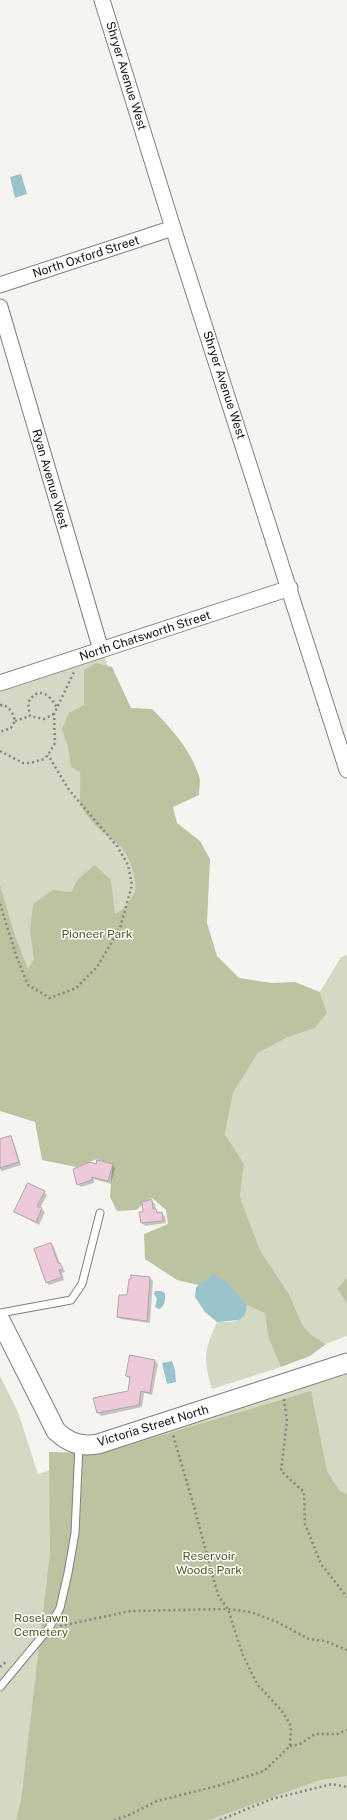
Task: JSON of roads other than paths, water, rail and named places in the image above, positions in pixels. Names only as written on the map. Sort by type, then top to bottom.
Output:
[{"type":"street","name":"Shryer Avenue West","points":[[102,0],[173,228],[290,588],[347,770]]},
{"type":"street","name":"North Oxford Street","points":[[0,286],[173,228]]},
{"type":"street","name":"Ryan Avenue West","points":[[0,307],[101,650]]},
{"type":"street","name":"North Chatsworth Street","points":[[0,683],[290,588]]},
{"type":"street","name":"Victoria Street North","points":[[0,1320],[56,1431],[63,1438],[80,1445],[98,1444],[347,1363]]},
{"type":"lane","points":[[0,1313],[71,1300],[82,1284],[100,1213]]},
{"type":"lane","points":[[0,1687],[49,1628],[60,1608],[75,1533],[80,1445]]},
{"type":"water","points":[[21,174],[27,194],[15,198],[10,177]]},
{"type":"water","points":[[213,1274],[226,1281],[247,1305],[245,1315],[239,1320],[217,1322],[205,1312],[195,1297],[196,1287]]},
{"type":"water","points":[[155,1291],[165,1293],[164,1304],[159,1309],[155,1307],[157,1299],[154,1294]]},
{"type":"water","points":[[172,1361],[175,1370],[176,1382],[167,1384],[162,1363]]},
{"type":"park label","name":"Pioneer Park","points":[[97,934]]},
{"type":"park label","name":"Reservoir Woods Park","points":[[209,1563]]},
{"type":"park label","name":"Roselawn Cemetery","points":[[41,1625]]}]
